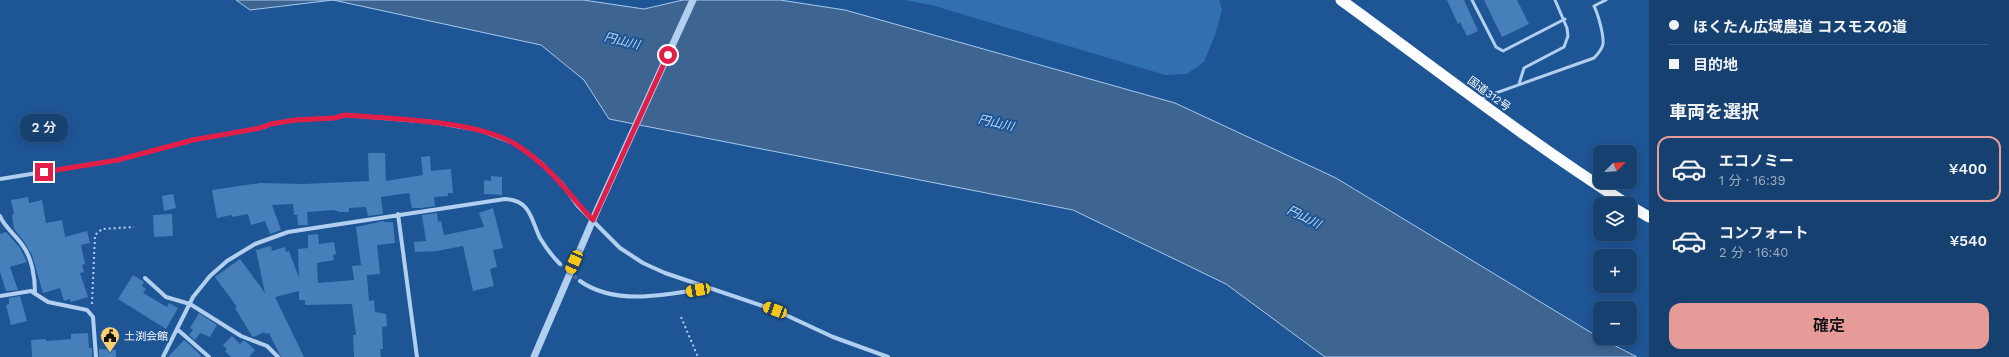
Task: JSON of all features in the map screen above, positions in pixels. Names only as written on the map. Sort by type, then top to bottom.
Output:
[{"type":"highway","name":"国道312号","points":[[1341,0],[1476,101],[1567,166],[1616,197]]},
{"type":"highway","points":[[1637,210],[1649,217]]},
{"type":"street","points":[[534,357],[598,208],[693,0]]},
{"type":"street","points":[[0,179],[118,160],[193,140],[295,120],[334,118],[345,115],[433,122],[479,130],[514,143],[540,162],[563,185],[578,206],[620,248],[642,264],[775,310],[833,337],[888,357]]},
{"type":"street","points":[[163,357],[190,304],[210,276],[227,261],[255,244],[288,232],[398,214],[514,199],[527,209],[547,250],[560,264]]},
{"type":"street","points":[[398,214],[418,357]]},
{"type":"street","points":[[0,216],[3,222],[24,247],[30,260],[35,292]]},
{"type":"street","points":[[145,278],[166,297],[190,304],[249,340],[267,346],[278,357]]},
{"type":"street","points":[[580,282],[598,292],[613,295],[654,295],[708,288]]},
{"type":"street","points":[[0,296],[25,291],[35,292],[48,302],[83,308],[90,311],[93,317],[96,357]]},
{"type":"street","points":[[178,329],[209,357]]},
{"type":"lane","points":[[1472,0],[1496,48],[1503,51],[1565,19]]},
{"type":"lane","points":[[1519,84],[1524,68],[1564,47],[1568,36],[1565,19],[1555,0]]},
{"type":"lane","points":[[1476,101],[1519,84],[1594,58],[1599,53],[1603,44],[1597,13],[1594,6],[1606,0]]},
{"type":"path","points":[[90,311],[92,305],[95,235],[102,229],[134,227]]},
{"type":"path","points":[[681,317],[698,357]]},
{"type":"shaded area","points":[[905,0],[1219,0],[1222,10],[1215,35],[1204,62],[1187,74],[1165,75],[935,6]]},
{"type":"water","points":[[236,0],[333,0],[250,10]]},
{"type":"water","name":"円山川","points":[[333,0],[583,0],[644,9],[683,0],[780,0],[845,10],[1175,103],[1336,178],[1593,334],[1593,345],[1614,345],[1637,357],[1325,357],[1226,284],[1073,210],[609,119],[584,80],[541,45]]},
{"type":"building","points":[[1447,0],[1464,0],[1478,31],[1467,36],[1460,22],[1458,24]]},
{"type":"building","points":[[1484,0],[1517,0],[1529,24],[1502,37]]},
{"type":"building","points":[[368,153],[385,153],[386,181],[423,175],[421,157],[430,156],[431,171],[451,169],[453,193],[448,193],[448,196],[434,197],[435,206],[421,208],[412,208],[409,193],[381,197],[383,214],[368,216],[366,207],[349,208],[349,212],[334,210],[307,212],[308,225],[298,225],[297,215],[294,215],[293,204],[272,205],[281,230],[270,234],[265,221],[251,225],[248,214],[217,218],[212,190],[260,183],[304,184],[369,181]]},
{"type":"building","points":[[491,176],[502,177],[502,195],[484,194],[484,180],[491,181]]},
{"type":"building","points":[[173,194],[176,208],[164,211],[162,196]]},
{"type":"building","points":[[28,197],[29,203],[42,200],[46,223],[62,220],[65,237],[87,231],[90,243],[81,245],[85,264],[82,265],[84,272],[80,273],[88,297],[71,302],[70,299],[64,301],[60,288],[43,293],[32,255],[14,229],[12,215],[14,214],[11,200]]},
{"type":"building","points":[[493,208],[503,248],[493,250],[497,267],[490,269],[494,286],[473,291],[463,246],[437,251],[415,252],[414,242],[426,241],[422,215],[437,213],[438,222],[441,221],[444,235],[484,227],[479,213]]},
{"type":"building","points":[[172,214],[173,236],[154,237],[153,215]]},
{"type":"building","points":[[384,221],[393,222],[395,243],[377,245],[380,274],[367,275],[369,301],[374,300],[375,312],[386,314],[387,326],[382,327],[383,349],[380,349],[381,357],[354,357],[353,335],[356,335],[352,304],[305,305],[305,300],[299,300],[299,291],[275,297],[304,357],[281,357],[269,333],[266,334],[264,332],[254,337],[252,336],[235,308],[237,307],[215,277],[240,259],[265,293],[256,250],[271,246],[272,251],[285,247],[286,252],[289,251],[299,278],[298,249],[308,248],[308,235],[318,234],[319,244],[334,242],[336,254],[333,255],[334,260],[317,263],[318,283],[354,280],[352,266],[361,265],[356,227]]},
{"type":"building","points":[[6,232],[20,248],[27,262],[10,267],[18,290],[6,291],[0,272],[0,234]]},
{"type":"building","points":[[133,275],[144,282],[142,286],[146,289],[143,293],[167,307],[169,303],[178,308],[166,329],[118,299]]},
{"type":"building","points":[[20,296],[27,321],[11,325],[6,305],[9,304],[9,298]]},
{"type":"building","points":[[199,313],[217,325],[210,337],[200,333],[195,340],[189,335],[193,330],[190,328]]},
{"type":"building","points":[[88,333],[89,348],[92,348],[92,357],[32,357],[31,340],[46,339],[46,341],[71,339],[71,334]]},
{"type":"building","points":[[232,336],[240,344],[245,341],[255,350],[249,357],[231,357],[225,351],[227,349],[223,345]]},
{"type":"building","points":[[184,340],[191,346],[202,357],[168,357]]},
{"type":"building","name":"土渕会館","points":[[99,349],[116,350],[116,357],[99,357]]},
{"type":"tunnel","points":[[560,264],[580,281]]},
{"type":"place","name":"土渕会館","points":[[110,353]]},
{"type":"route","points":[[44,172],[118,160],[193,140],[295,120],[334,118],[345,115],[429,122],[479,130],[514,143],[540,162],[563,185],[578,206],[593,220],[668,55]]}]
